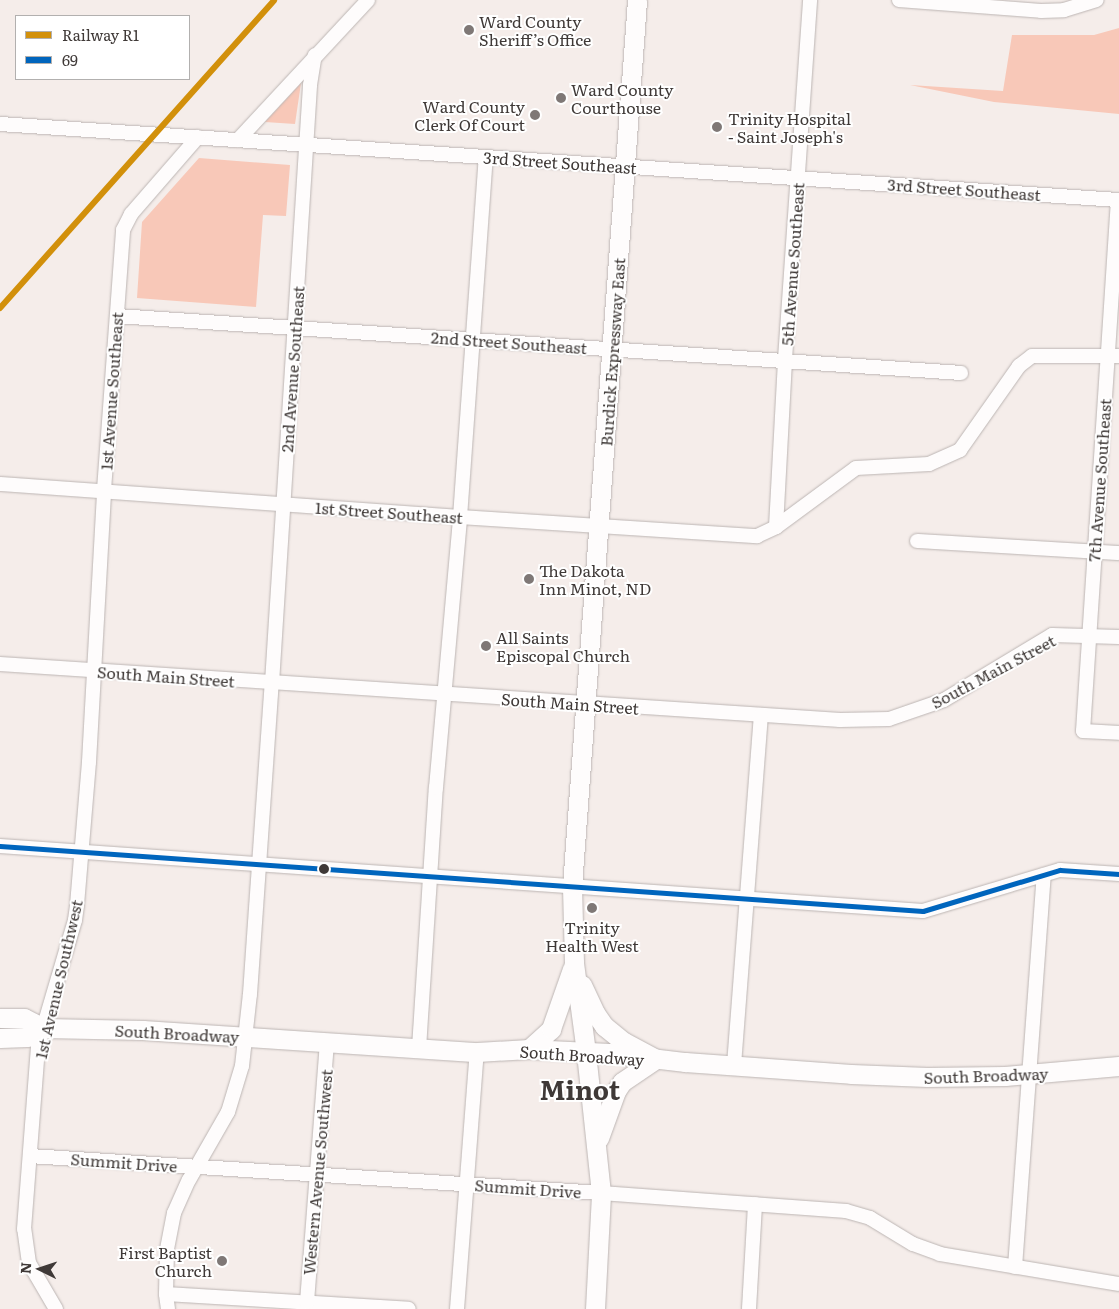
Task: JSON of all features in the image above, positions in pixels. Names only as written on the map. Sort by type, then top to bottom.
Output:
[{"type":"main road","name":"Burdick Expressway East","points":[[574,963],[572,886],[637,0]]},
{"type":"main road","points":[[529,1049],[551,1029],[574,963]]},
{"type":"main road","points":[[574,963],[598,1152],[601,1192],[594,1309]]},
{"type":"main road","points":[[574,963],[591,1005],[604,1026],[624,1042],[656,1059],[622,1082],[616,1091],[600,1131],[598,1152]]},
{"type":"main road","name":"South Broadway","points":[[0,1018],[24,1018],[44,1028],[129,1029],[477,1052],[529,1049],[586,1052],[685,1062],[927,1077],[1029,1076],[1119,1066]]},
{"type":"main road","name":"South Broadway","points":[[0,1038],[26,1037],[44,1028]]},
{"type":"street","points":[[238,140],[368,0]]},
{"type":"street","name":"5th Avenue Southeast","points":[[776,527],[785,360],[810,0]]},
{"type":"street","points":[[900,0],[1041,11],[1064,10],[1083,2],[1096,0]]},
{"type":"street","name":"2nd Avenue Southeast","points":[[168,1309],[166,1294],[167,1249],[172,1221],[189,1180],[228,1112],[242,1066],[272,683],[306,145],[315,55]]},
{"type":"street","name":"3rd Street Southeast","points":[[0,124],[1119,200]]},
{"type":"street","name":"1st Avenue Southeast","points":[[93,671],[123,230],[131,214],[198,137]]},
{"type":"street","points":[[419,1048],[430,876],[460,517],[486,158]]},
{"type":"street","name":"7th Avenue Southeast","points":[[1119,200],[1113,355],[1088,634],[1083,731],[1119,733]]},
{"type":"street","name":"2nd Street Southeast","points":[[117,316],[961,372]]},
{"type":"street","name":"1st Street Southeast","points":[[0,484],[757,536],[776,527],[856,468],[929,464],[960,450],[1019,366],[1032,356],[1113,355]]},
{"type":"street","points":[[917,541],[1119,553]]},
{"type":"street","name":"South Main Street","points":[[0,664],[840,720],[889,719],[944,700],[1052,635],[1088,634],[1119,637]]},
{"type":"street","name":"1st Avenue Southwest","points":[[56,1309],[29,1263],[24,1229],[38,1046],[75,920],[82,852],[93,671]]},
{"type":"street","points":[[734,1065],[761,715]]},
{"type":"street","points":[[0,846],[923,911],[1060,870],[1119,874]]},
{"type":"street","points":[[1015,1267],[1044,875]]},
{"type":"street","name":"Western Avenue Southwest","points":[[307,1302],[327,1043]]},
{"type":"street","points":[[457,1309],[477,1052]]},
{"type":"street","name":"Summit Drive","points":[[30,1156],[601,1192],[857,1214],[870,1218],[914,1244],[940,1254],[1119,1284]]},
{"type":"street","points":[[749,1309],[755,1204]]},
{"type":"street","points":[[166,1294],[409,1309]]},
{"type":"shaded area","points":[[1119,28],[1119,114],[994,102],[910,85],[1003,91],[1012,35],[1094,35]]},
{"type":"shaded area","points":[[301,83],[295,124],[265,122]]},
{"type":"shaded area","points":[[199,158],[290,165],[286,216],[263,215],[256,307],[137,298],[142,222]]},
{"type":"rail line","name":"R1","points":[[0,308],[274,0]]},
{"type":"transit line","name":"69","points":[[0,846],[923,911],[1060,870],[1119,874]]},
{"type":"place","name":"Ward County Sheriff’s Office","points":[[469,30]]},
{"type":"place","name":"Ward County Courthouse","points":[[561,98]]},
{"type":"place","name":"Ward County Clerk Of Court","points":[[535,115]]},
{"type":"place","name":"Trinity Hospital - Saint Joseph's","points":[[717,127]]},
{"type":"place","name":"The Dakota Inn Minot, ND","points":[[529,579]]},
{"type":"place","name":"All Saints Episcopal Church","points":[[486,646]]},
{"type":"place","name":"Trinity Health West","points":[[592,908]]},
{"type":"place","name":"First Baptist Church","points":[[222,1261]]},
{"type":"district","name":"Minot","points":[[580,1089]]}]
